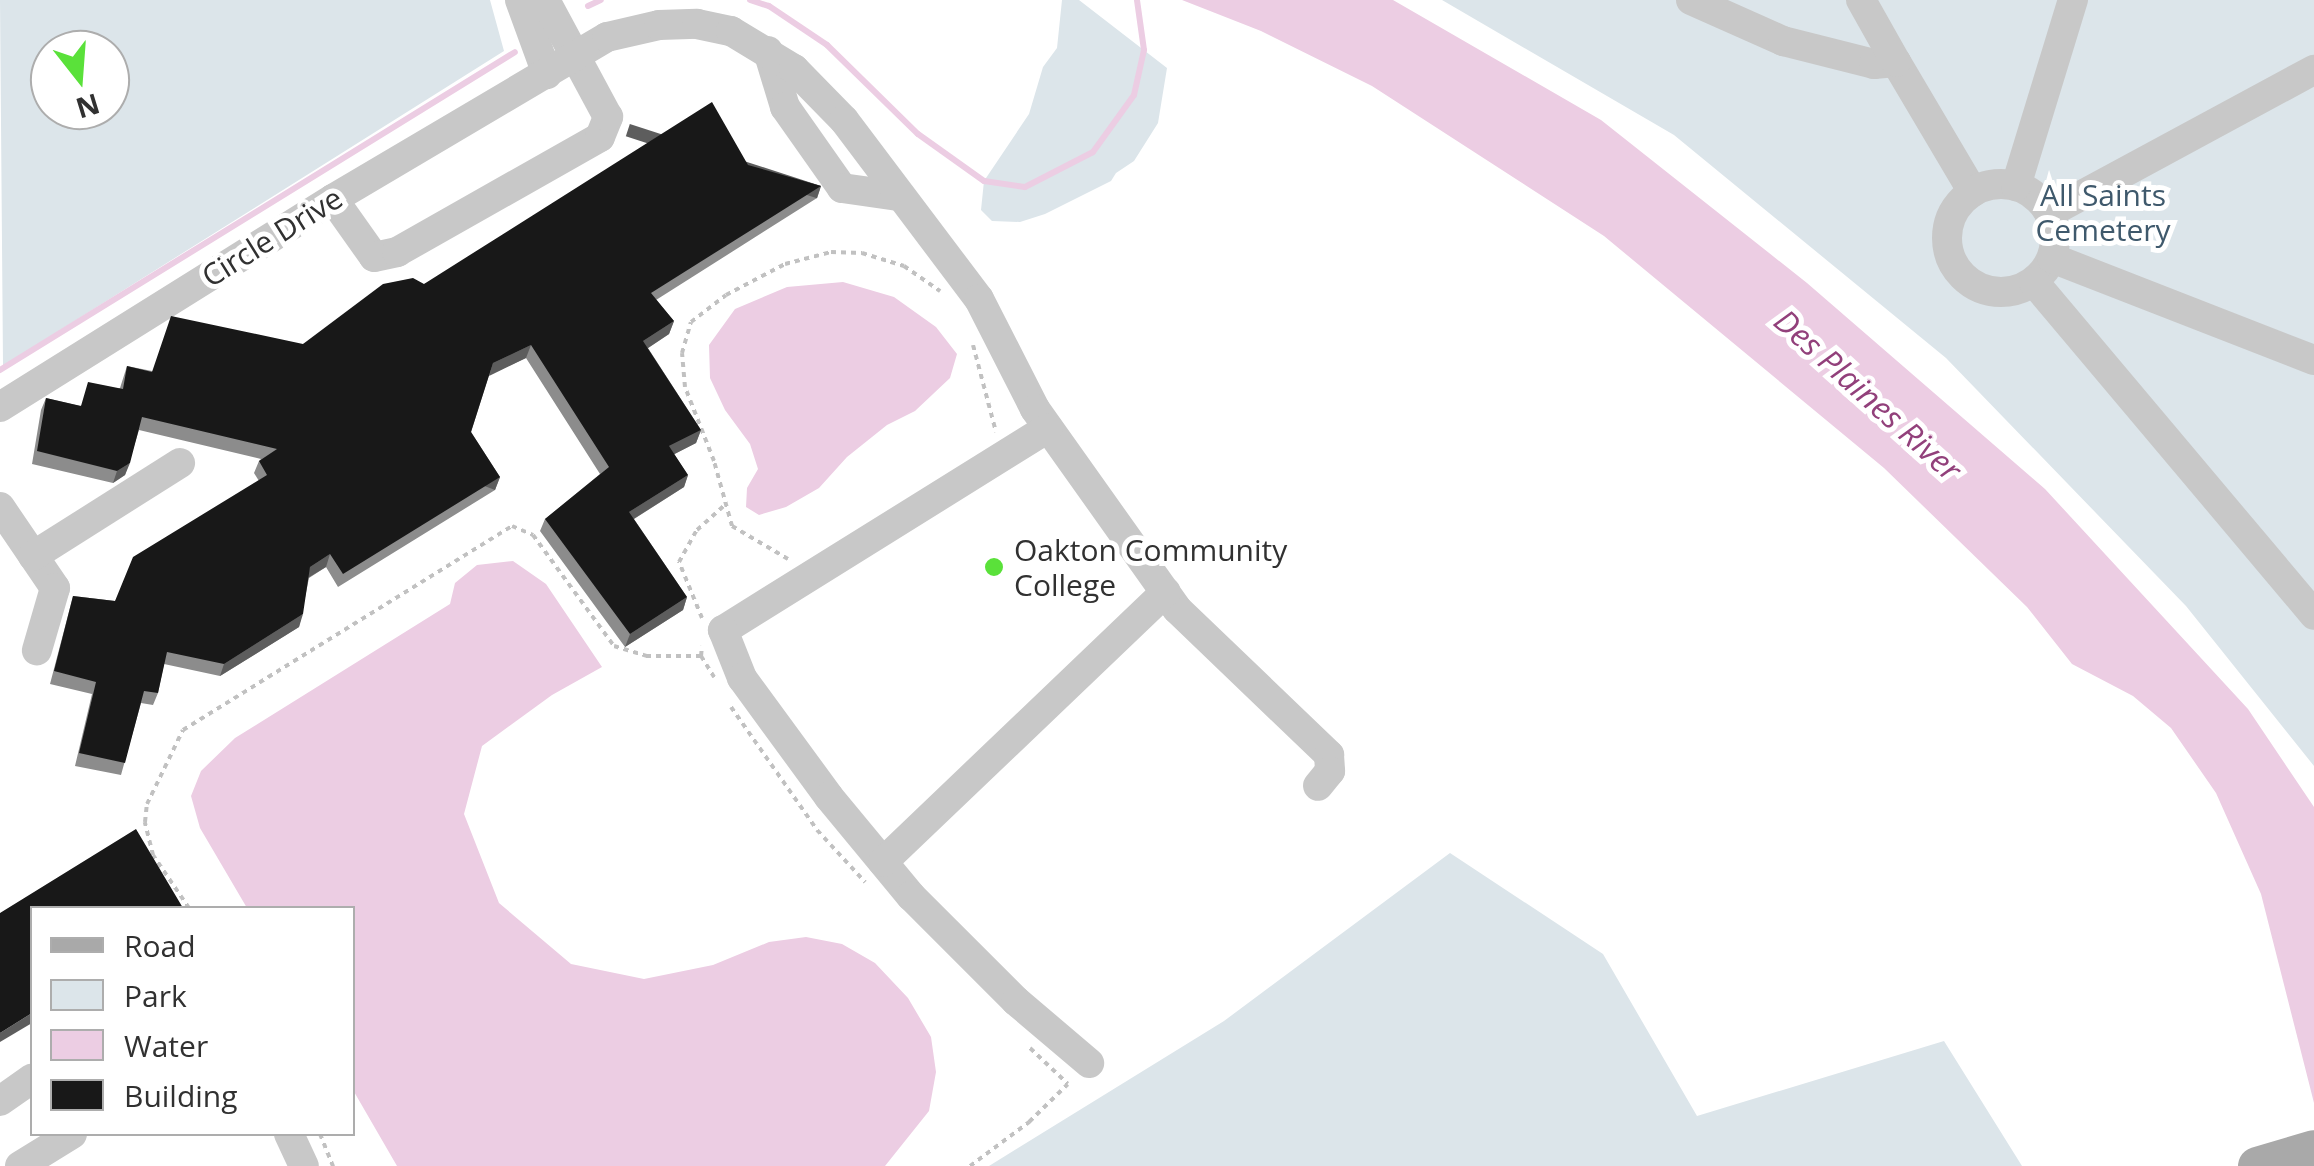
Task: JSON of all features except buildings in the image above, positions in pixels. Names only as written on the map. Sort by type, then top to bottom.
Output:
[{"type":"main road","points":[[2257,1166],[2314,1149]]},
{"type":"street","points":[[520,0],[547,74]]},
{"type":"street","points":[[333,199],[374,257],[397,252],[600,138],[608,117],[545,0]]},
{"type":"street","points":[[1691,0],[1782,41],[1874,64],[1896,62]]},
{"type":"street","points":[[1860,0],[1972,192]]},
{"type":"street","points":[[2016,186],[2073,0]]},
{"type":"street","name":"Circle Drive","points":[[0,407],[333,199],[607,37],[659,24],[697,24],[730,31],[794,69],[844,120],[979,300],[1048,428],[1166,592],[1329,756],[1330,771],[1318,786]]},
{"type":"street","points":[[768,51],[784,106],[842,188],[899,196]]},
{"type":"street","points":[[2049,213],[2314,70]]},
{"type":"street","points":[[1994,184],[2030,192],[2049,213],[2055,242],[2043,270],[2001,293],[1968,282],[1955,269],[1948,253],[1950,218],[1972,192],[1994,184]]},
{"type":"street","points":[[2043,270],[2314,360]]},
{"type":"street","points":[[2043,270],[2314,615]]},
{"type":"street","points":[[1048,428],[722,630],[742,678],[883,862],[1016,1001],[1090,1063]]},
{"type":"street","points":[[34,556],[180,463]]},
{"type":"street","points":[[0,507],[55,588],[37,650]]},
{"type":"street","points":[[883,862],[1166,592]]},
{"type":"street","points":[[0,1101],[30,1081]]},
{"type":"street","points":[[20,1166],[69,1136]]},
{"type":"street","points":[[289,1136],[304,1166]]},
{"type":"path","points":[[779,572],[794,561],[732,526],[714,461],[685,386],[682,353],[692,322],[726,295],[785,264],[831,252],[862,253],[904,266],[943,295]]},
{"type":"path","points":[[969,334],[1004,456]]},
{"type":"path","points":[[704,623],[679,562],[697,530],[726,504]]},
{"type":"path","points":[[188,906],[153,855],[145,822],[147,804],[183,730],[476,544],[512,526],[533,535],[614,646],[646,656],[701,656],[702,639]]},
{"type":"path","points":[[970,1166],[1029,1122],[1090,1063]]},
{"type":"path","points":[[321,1136],[333,1166]]},
{"type":"green space","points":[[0,0],[490,0],[504,51],[3,366]]},
{"type":"green space","points":[[1062,0],[1079,0],[1167,68],[1158,123],[1134,161],[1111,181],[1045,214],[1020,222],[992,221],[981,210],[984,181],[1029,114],[1043,67],[1057,48]]},
{"type":"green space","name":"All Saints Cemetery","points":[[1442,0],[2314,0],[2314,766],[2186,606],[1946,358],[1674,135]]},
{"type":"green space","points":[[1450,853],[1603,954],[1697,1116],[1944,1041],[2022,1166],[989,1166],[1224,1021]]},
{"type":"water","name":"Des Plaines River","points":[[1182,0],[1393,0],[1601,120],[1807,283],[2045,489],[2248,709],[2314,807],[2314,1103],[2261,894],[2216,793],[2171,728],[2133,696],[2072,664],[2027,607],[1884,468],[1604,236],[1372,86],[1261,31]]},
{"type":"water","points":[[843,282],[894,297],[936,327],[957,354],[950,378],[915,411],[887,425],[847,457],[819,488],[786,507],[759,515],[746,507],[747,488],[758,469],[750,444],[725,410],[710,378],[709,345],[735,309],[787,287]]},
{"type":"water","points":[[513,561],[546,584],[602,667],[552,695],[482,746],[464,814],[499,903],[571,964],[644,979],[713,965],[769,942],[806,937],[842,944],[875,963],[908,998],[931,1037],[936,1072],[929,1111],[885,1166],[397,1166],[355,1093],[355,906],[246,906],[200,828],[191,796],[201,771],[235,738],[450,604],[455,583],[477,565]]},
{"type":"waterway","points":[[588,6],[601,0]]},
{"type":"waterway","points":[[750,0],[769,6],[827,45],[918,134],[984,181],[1025,187],[1093,152],[1134,95],[1144,50],[1137,0]]},
{"type":"waterway","points":[[0,370],[515,52]]},
{"type":"place","name":"Oakton Community College","points":[[994,567]]}]
